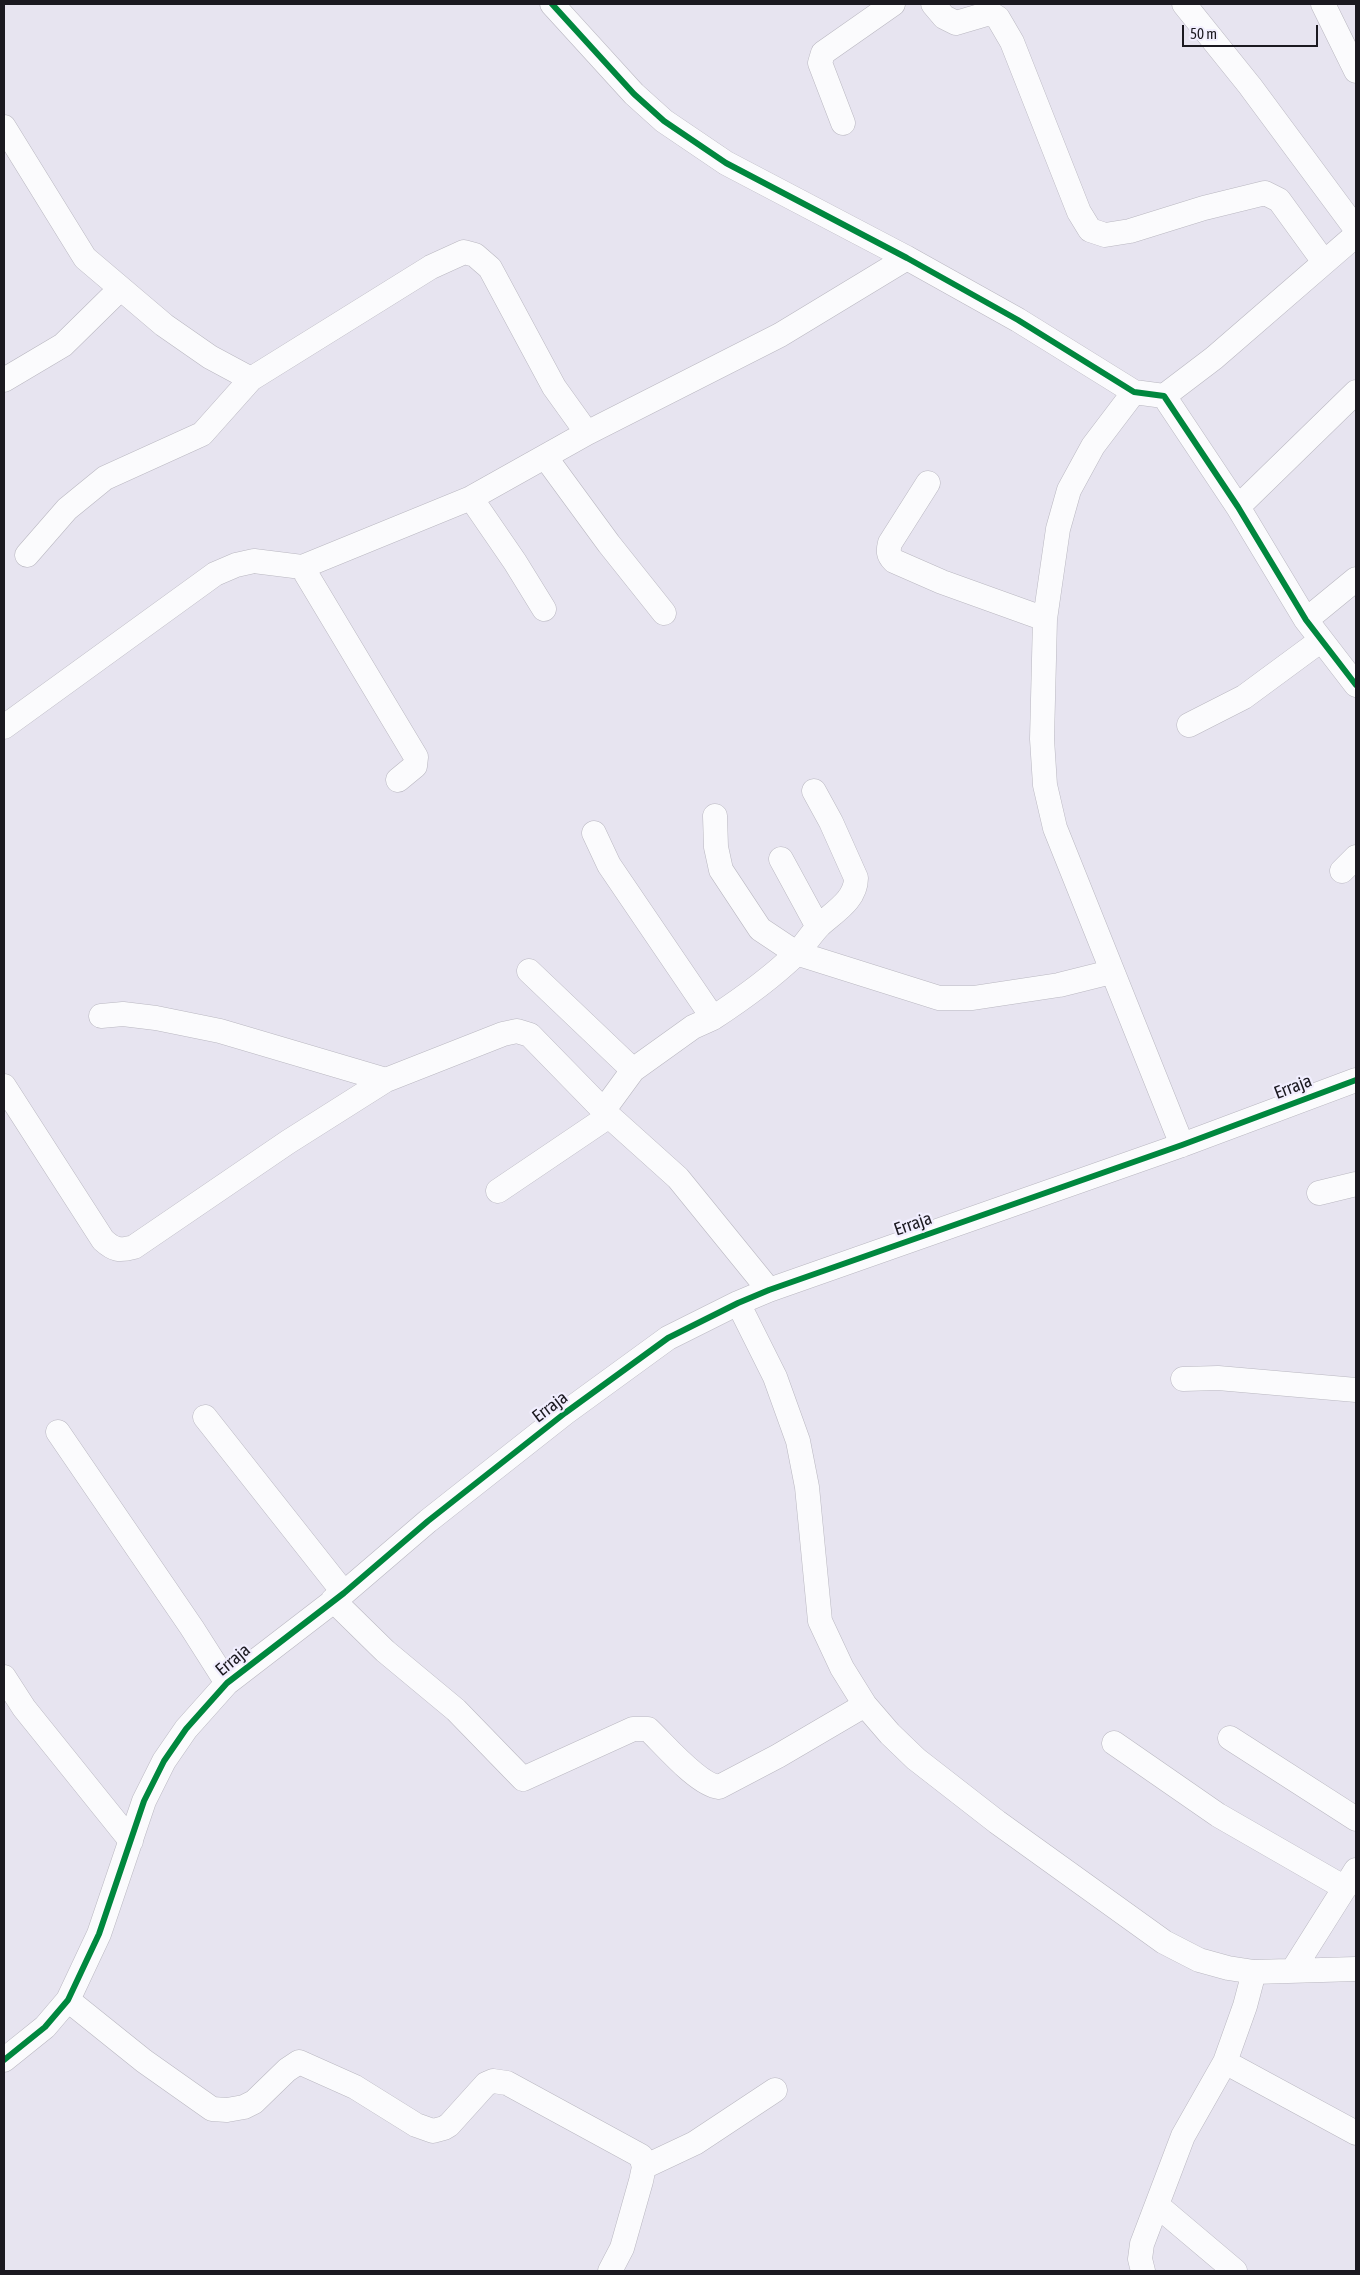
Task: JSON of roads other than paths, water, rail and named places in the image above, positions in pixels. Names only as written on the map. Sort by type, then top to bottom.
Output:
[{"type":"street","points":[[552,4],[634,94],[664,121],[726,163],[907,258],[1018,320],[1134,392],[1164,396],[1214,358],[1356,235]]},
{"type":"street","points":[[843,123],[820,63],[823,53],[893,4]]},
{"type":"street","points":[[933,4],[944,17],[956,23],[990,13],[998,18],[1012,42],[1079,212],[1090,230],[1104,235],[1130,231],[1204,208],[1265,193],[1279,200],[1324,262]]},
{"type":"street","points":[[1184,4],[1250,86],[1356,229]]},
{"type":"street","points":[[1323,4],[1356,71]]},
{"type":"street","points":[[4,127],[85,258],[120,290],[164,325],[210,357],[250,379]]},
{"type":"street","points":[[27,555],[67,509],[105,478],[202,434],[250,379],[432,267],[464,252],[475,255],[490,268],[554,387],[587,433]]},
{"type":"street","points":[[4,727],[215,574],[236,564],[254,561],[302,567],[471,498],[546,458],[587,433],[780,335],[907,258]]},
{"type":"street","points":[[4,380],[63,345],[120,290]]},
{"type":"street","points":[[1134,392],[1093,446],[1069,490],[1058,530],[1045,619],[1042,738],[1045,785],[1055,828],[1111,972],[1182,1145]]},
{"type":"street","points":[[1238,506],[1356,392]]},
{"type":"street","points":[[1164,396],[1238,506],[1306,620],[1320,641],[1356,685]]},
{"type":"street","points":[[546,458],[609,544],[664,614]]},
{"type":"street","points":[[928,483],[890,543],[889,556],[894,561],[942,582],[1045,619]]},
{"type":"street","points":[[471,498],[515,562],[544,609]]},
{"type":"street","points":[[302,567],[416,757],[415,766],[398,780]]},
{"type":"street","points":[[1306,620],[1356,579]]},
{"type":"street","points":[[1189,725],[1244,697],[1320,641]]},
{"type":"street","points":[[498,1191],[606,1113],[633,1070],[693,1027],[713,1018],[760,986],[796,953],[818,927],[850,898],[856,886],[856,878],[831,822],[814,791]]},
{"type":"street","points":[[715,816],[716,847],[721,870],[760,930],[796,953],[939,998],[972,998],[1059,985],[1111,972]]},
{"type":"street","points":[[594,833],[609,865],[713,1018]]},
{"type":"street","points":[[781,860],[818,927]]},
{"type":"street","points":[[529,971],[633,1070]]},
{"type":"street","points":[[101,1016],[123,1014],[156,1018],[220,1032],[386,1080]]},
{"type":"street","points":[[4,1086],[103,1240],[112,1248],[120,1251],[134,1247],[288,1142],[386,1080],[454,1052],[516,1031],[530,1035],[536,1040],[606,1113],[678,1178],[769,1290]]},
{"type":"street","name":"Erraja","points":[[4,2060],[45,2027],[68,2000],[98,1934],[144,1801],[164,1761],[186,1729],[227,1683],[565,1413],[668,1338],[738,1302],[769,1290],[1182,1145],[1356,1080]]},
{"type":"street","points":[[1318,1193],[1356,1184]]},
{"type":"street","points":[[738,1302],[775,1377],[798,1441],[807,1488],[820,1621],[842,1668],[864,1705],[916,1759],[997,1822],[1164,1942],[1199,1960],[1228,1968],[1254,1972],[1356,1969]]},
{"type":"street","points":[[1183,1379],[1218,1378],[1356,1390]]},
{"type":"street","points":[[205,1416],[338,1596],[385,1651],[456,1710],[523,1779],[633,1730],[648,1728],[696,1775],[713,1786],[719,1786],[778,1756],[864,1705]]},
{"type":"street","points":[[58,1432],[192,1628],[227,1683]]},
{"type":"street","points":[[4,1677],[24,1708],[130,1841]]},
{"type":"street","points":[[1230,1738],[1356,1818]]},
{"type":"street","points":[[1114,1744],[1218,1815],[1351,1879],[1293,1970]]},
{"type":"street","points":[[1143,2271],[1140,2259],[1142,2244],[1183,2136],[1225,2062],[1245,2006],[1254,1972]]},
{"type":"street","points":[[68,2000],[144,2061],[212,2109],[227,2110],[250,2104],[294,2064],[299,2062],[355,2087],[416,2125],[433,2131],[449,2125],[486,2084],[500,2081],[507,2083],[641,2156],[644,2167],[622,2248],[610,2271]]},
{"type":"street","points":[[1225,2062],[1356,2133]]},
{"type":"street","points":[[644,2167],[695,2143],[776,2090]]},
{"type":"street","points":[[1158,2206],[1235,2271]]}]
